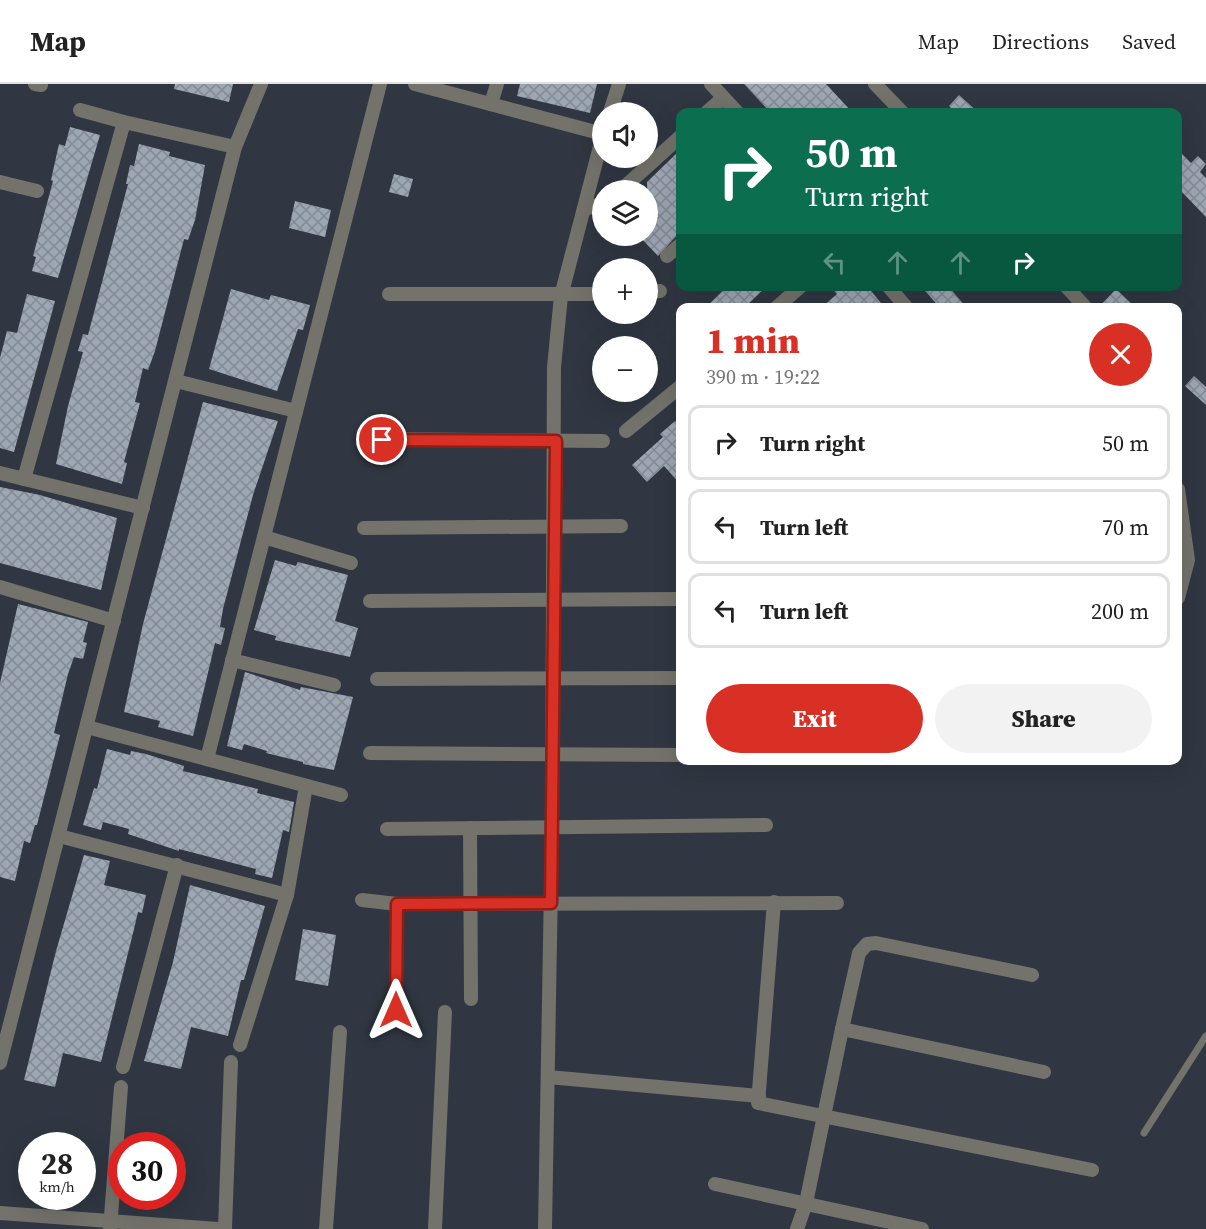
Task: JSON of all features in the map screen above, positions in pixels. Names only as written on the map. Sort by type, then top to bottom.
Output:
[{"type":"street","points":[[0,1064],[235,147],[261,84]]},
{"type":"street","points":[[207,759],[380,84]]},
{"type":"street","points":[[415,84],[592,131]]},
{"type":"street","points":[[491,104],[497,84]]},
{"type":"street","points":[[613,102],[619,84]]},
{"type":"street","points":[[711,84],[733,108]]},
{"type":"street","points":[[876,84],[898,108]]},
{"type":"street","points":[[712,108],[723,98]]},
{"type":"street","points":[[80,110],[235,147]]},
{"type":"street","points":[[24,479],[124,122]]},
{"type":"street","points":[[632,180],[676,140]]},
{"type":"street","points":[[546,1229],[556,441],[554,367],[561,296],[595,168]]},
{"type":"street","points":[[0,182],[37,191]]},
{"type":"street","points":[[585,209],[592,207]]},
{"type":"street","points":[[667,256],[676,248]]},
{"type":"street","points":[[782,303],[795,291]]},
{"type":"street","points":[[892,291],[903,303]]},
{"type":"street","points":[[1071,291],[1081,303]]},
{"type":"street","points":[[388,294],[592,295]]},
{"type":"street","points":[[176,381],[296,411]]},
{"type":"street","points":[[626,431],[676,390]]},
{"type":"street","points":[[382,440],[603,441]]},
{"type":"street","points":[[0,473],[143,508]]},
{"type":"street","points":[[1182,517],[1188,560],[1182,583]]},
{"type":"street","points":[[364,528],[554,524],[621,526]]},
{"type":"street","points":[[264,537],[351,563]]},
{"type":"street","points":[[0,589],[114,621]]},
{"type":"street","points":[[370,601],[676,599]]},
{"type":"street","points":[[232,660],[334,685]]},
{"type":"street","points":[[377,679],[676,678]]},
{"type":"street","points":[[87,727],[341,795]]},
{"type":"street","points":[[370,753],[676,754]]},
{"type":"street","points":[[240,1045],[287,895],[306,786]]},
{"type":"street","points":[[387,829],[766,825]]},
{"type":"street","points":[[470,828],[471,999]]},
{"type":"street","points":[[59,836],[287,895]]},
{"type":"street","points":[[123,1068],[177,865]]},
{"type":"street","points":[[362,900],[397,904],[837,903]]},
{"type":"street","points":[[774,902],[758,1103],[1092,1170]]},
{"type":"street","points":[[396,1010],[397,904]]},
{"type":"street","points":[[797,1229],[806,1203],[859,953],[867,944],[876,943],[1032,975]]},
{"type":"street","points":[[435,1229],[445,1012]]},
{"type":"street","points":[[842,1029],[1044,1072]]},
{"type":"street","points":[[326,1229],[340,1032]]},
{"type":"street","points":[[225,1229],[231,1062]]},
{"type":"street","points":[[548,1077],[759,1096]]},
{"type":"street","points":[[111,1224],[121,1087]]},
{"type":"street","points":[[714,1184],[922,1229]]},
{"type":"street","points":[[0,1213],[111,1224],[218,1229]]},
{"type":"lane","points":[[1144,1133],[1206,1036]]},
{"type":"building","points":[[175,84],[233,84],[229,102],[174,89]]},
{"type":"building","points":[[520,84],[597,84],[590,113],[517,96]]},
{"type":"building","points":[[744,84],[826,84],[848,108],[766,108]]},
{"type":"building","points":[[959,95],[974,108],[951,108],[949,106]]},
{"type":"building","points":[[70,127],[100,135],[58,278],[32,271],[36,257],[33,256],[53,181],[51,180],[59,144],[65,146]]},
{"type":"building","points":[[139,144],[170,152],[169,156],[205,165],[195,220],[188,240],[184,239],[155,351],[148,370],[143,368],[135,402],[140,403],[124,462],[127,463],[122,484],[56,464],[68,406],[83,352],[78,351],[83,334],[88,335],[128,184],[126,184],[130,165],[134,166]]},
{"type":"building","points":[[676,154],[676,236],[658,256],[648,246],[658,246],[658,180],[649,180]]},
{"type":"building","points":[[1182,154],[1191,163],[1198,156],[1206,164],[1200,172],[1206,178],[1206,217],[1182,192]]},
{"type":"building","points":[[394,174],[413,179],[408,197],[389,192]]},
{"type":"building","points":[[295,201],[331,210],[325,237],[289,228]]},
{"type":"building","points":[[231,289],[269,300],[271,295],[310,305],[303,330],[298,329],[277,391],[209,369]]},
{"type":"building","points":[[723,291],[762,291],[749,303],[710,303]]},
{"type":"building","points":[[834,291],[871,291],[881,303],[827,303],[837,294]]},
{"type":"building","points":[[925,291],[952,291],[963,303],[936,303]]},
{"type":"building","points":[[1114,291],[1118,291],[1131,303],[1103,303]]},
{"type":"building","points":[[27,294],[55,301],[14,452],[0,448],[0,358],[7,331],[17,333]]},
{"type":"building","points":[[1194,376],[1206,387],[1206,405],[1185,386]]},
{"type":"building","points":[[203,402],[278,421],[253,495],[223,609],[220,627],[225,628],[221,645],[215,643],[193,736],[158,727],[160,721],[124,712],[143,624]]},
{"type":"building","points":[[676,422],[676,479],[664,466],[647,482],[632,465],[663,437],[660,434]]},
{"type":"building","points":[[0,487],[40,495],[117,518],[101,590],[0,563]]},
{"type":"building","points":[[275,560],[296,566],[298,562],[348,575],[335,621],[358,628],[350,657],[275,640],[276,636],[254,630]]},
{"type":"building","points":[[18,604],[88,622],[83,642],[87,643],[83,659],[74,657],[68,674],[54,733],[60,735],[37,825],[35,825],[30,843],[24,841],[15,881],[0,877],[0,683]]},
{"type":"building","points":[[245,672],[300,690],[301,687],[353,697],[334,770],[303,764],[303,762],[266,753],[267,751],[244,744],[242,750],[227,746]]},
{"type":"building","points":[[107,749],[130,755],[131,751],[146,754],[184,766],[183,771],[258,789],[257,793],[294,802],[289,832],[283,830],[272,878],[255,874],[256,869],[179,849],[179,851],[128,834],[129,829],[103,822],[101,830],[83,825],[94,788],[97,789]]},
{"type":"building","points":[[84,855],[110,861],[104,885],[146,895],[142,913],[138,912],[101,1062],[63,1053],[55,1087],[24,1080],[56,951]]},
{"type":"building","points":[[190,885],[265,906],[244,980],[241,980],[228,1036],[191,1027],[181,1069],[144,1061],[173,962]]},
{"type":"building","points":[[303,929],[336,935],[328,986],[295,980]]},
{"type":"route","points":[[382,440],[556,441],[551,903],[397,904],[396,1010]]}]
